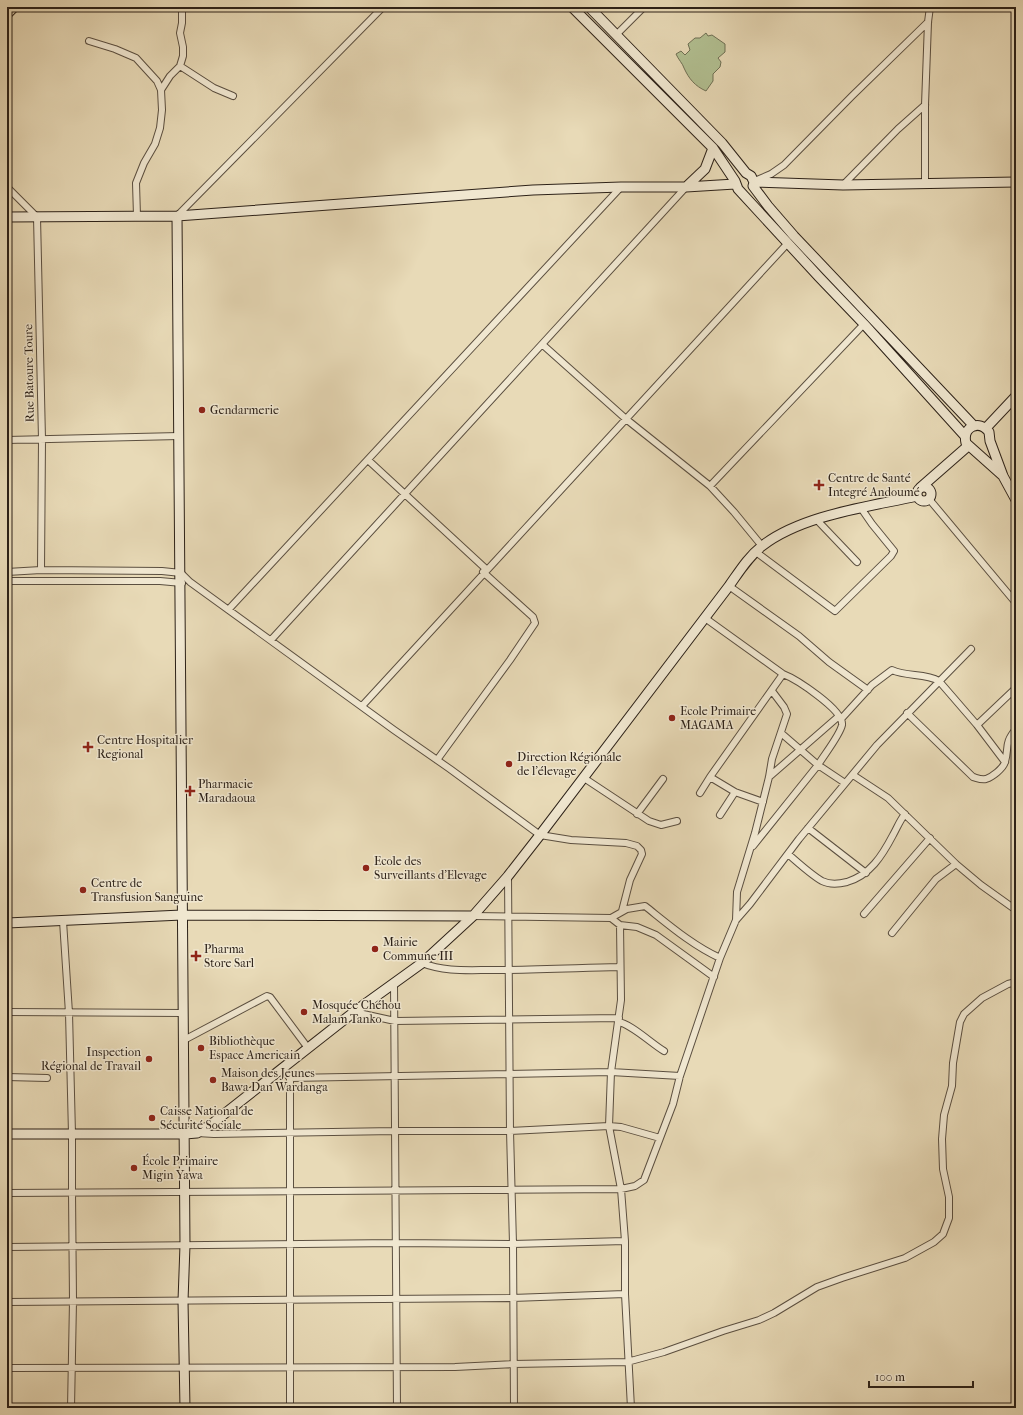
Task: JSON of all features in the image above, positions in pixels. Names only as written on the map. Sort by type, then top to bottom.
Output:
[{"type":"highway","points":[[7,12],[12,7]]},
{"type":"street","points":[[161,90],[170,76],[180,66],[183,56],[180,33],[182,23],[182,7]]},
{"type":"street","points":[[185,1408],[183,1301],[185,1191],[182,915],[185,582],[181,573],[177,216],[384,7]]},
{"type":"street","points":[[572,7],[713,148],[737,185],[787,244],[864,324],[965,436],[965,440],[972,448],[1003,476]]},
{"type":"street","points":[[589,7],[712,131],[746,173],[751,176],[754,184],[768,206],[794,236],[974,426]]},
{"type":"street","points":[[616,35],[644,7]]},
{"type":"street","points":[[924,184],[924,104],[930,7]]},
{"type":"street","points":[[7,217],[177,216],[532,190],[737,185],[748,191],[754,184],[784,165],[928,22]]},
{"type":"street","points":[[89,41],[120,50],[136,58],[157,81],[161,90],[162,110],[160,128],[155,144],[144,163],[136,183],[137,216]]},
{"type":"street","points":[[180,66],[214,88],[233,96]]},
{"type":"street","points":[[843,185],[924,104]]},
{"type":"street","points":[[271,640],[543,345],[686,187],[705,169],[713,148]]},
{"type":"street","points":[[737,185],[738,176],[746,173]]},
{"type":"street","points":[[754,184],[843,185],[1016,182]]},
{"type":"street","points":[[7,187],[37,217]]},
{"type":"street","points":[[229,610],[621,187]]},
{"type":"street","name":"Rue Batoure Toure","points":[[37,217],[42,439],[40,570]]},
{"type":"street","points":[[362,706],[484,571],[787,244]]},
{"type":"street","points":[[710,486],[864,324]]},
{"type":"street","points":[[543,345],[626,419],[710,486],[734,512],[759,549],[835,611],[891,556],[894,551],[861,508]]},
{"type":"street","points":[[986,428],[1016,396]]},
{"type":"street","points":[[965,436],[968,430],[974,426],[978,425],[986,428],[989,432],[990,441],[1003,476],[1016,500]]},
{"type":"street","points":[[7,440],[179,436]]},
{"type":"street","points":[[197,1133],[209,1126],[354,1012],[422,963],[473,916],[508,876],[540,835],[749,558],[759,549],[792,528],[816,519],[919,492],[938,472],[972,448],[984,449],[990,441]]},
{"type":"street","points":[[368,460],[533,617],[535,623],[437,760]]},
{"type":"street","points":[[919,492],[921,501],[927,501],[938,472]]},
{"type":"street","points":[[930,495],[1016,603]]},
{"type":"street","points":[[816,519],[857,562]]},
{"type":"street","points":[[7,572],[40,570],[162,571],[181,573]]},
{"type":"street","points":[[7,580],[185,582],[229,610],[540,835],[566,840],[626,843],[637,846],[641,850],[642,854],[630,880],[622,911]]},
{"type":"street","points":[[729,586],[799,636],[829,662],[868,690]]},
{"type":"street","points":[[705,618],[783,674],[796,681],[827,703],[840,718],[842,723],[840,731],[818,765],[751,848]]},
{"type":"street","points":[[7,1192],[620,1189],[635,1186],[644,1180],[673,1104],[680,1076],[720,958],[736,920],[808,828],[877,745],[971,649]]},
{"type":"street","points":[[769,777],[840,718],[868,690],[892,670],[908,675],[930,678],[939,681],[1005,762]]},
{"type":"street","points":[[700,793],[783,674]]},
{"type":"street","points":[[976,725],[1016,688]]},
{"type":"street","points":[[736,920],[737,892],[751,848],[769,777],[772,759],[781,733],[786,712],[772,691]]},
{"type":"street","points":[[907,713],[973,777],[981,779],[986,779],[998,771],[1005,762],[1008,740],[1016,729]]},
{"type":"street","points":[[781,733],[818,765],[845,783]]},
{"type":"street","points":[[853,775],[888,798],[956,864],[981,885],[1016,910]]},
{"type":"street","points":[[710,777],[735,792],[763,802]]},
{"type":"street","points":[[584,778],[649,821],[661,825],[666,825],[677,821]]},
{"type":"street","points":[[637,814],[663,779]]},
{"type":"street","points":[[720,815],[735,792]]},
{"type":"street","points":[[788,854],[822,882],[832,884],[857,879],[866,873],[883,852],[905,814]]},
{"type":"street","points":[[808,828],[866,873]]},
{"type":"street","points":[[864,914],[930,838]]},
{"type":"street","points":[[892,933],[936,879],[956,864]]},
{"type":"street","points":[[508,876],[514,1408]]},
{"type":"street","points":[[7,923],[182,915],[508,916],[611,918],[622,911],[645,906],[692,942],[707,952],[720,958]]},
{"type":"street","points":[[611,918],[620,925],[637,927],[656,935],[714,977]]},
{"type":"street","points":[[63,921],[69,1013],[72,1134],[74,1301],[71,1369],[72,1408]]},
{"type":"street","points":[[620,925],[622,1000],[611,1072],[609,1126],[620,1189],[625,1241],[625,1294],[631,1408]]},
{"type":"street","points":[[422,963],[434,968],[446,970],[618,967],[620,965]]},
{"type":"street","points":[[7,1368],[71,1369],[291,1366],[455,1367],[513,1364],[628,1362],[664,1352],[759,1320],[774,1313],[817,1287],[906,1258],[934,1242],[943,1234],[949,1218],[950,1210],[949,1197],[943,1169],[942,1139],[944,1115],[952,1086],[953,1063],[960,1022],[964,1014],[982,998],[1008,984],[1016,982]]},
{"type":"street","points":[[394,983],[397,1408]]},
{"type":"street","points":[[184,1040],[267,996],[270,997],[308,1048]]},
{"type":"street","points":[[7,1012],[183,1013]]},
{"type":"street","points":[[354,1012],[395,1021],[509,1019],[618,1020],[628,1025],[654,1046],[664,1051]]},
{"type":"street","points":[[281,1068],[290,1078],[290,1408]]},
{"type":"street","points":[[290,1078],[611,1072],[680,1076]]},
{"type":"street","points":[[7,1077],[47,1078]]},
{"type":"street","points":[[7,1134],[214,1134],[510,1131],[609,1126],[620,1127],[660,1138]]},
{"type":"street","points":[[7,1247],[396,1243],[513,1244],[625,1241]]},
{"type":"street","points":[[7,1302],[512,1298],[625,1294]]},
{"type":"green space","points":[[706,33],[708,36],[712,35],[725,44],[725,52],[718,58],[721,62],[720,67],[713,74],[713,81],[706,91],[690,79],[676,54],[681,51],[685,55],[690,50],[688,44],[695,38],[700,38]]},
{"type":"place","name":"Gendarmerie","points":[[202,410]]},
{"type":"place","name":"Centre de Santé Integré Andoumé","points":[[819,485]]},
{"type":"place","name":"Ecole Primaire MAGAMA","points":[[672,718]]},
{"type":"place","name":"Centre Hospitalier Regional","points":[[88,747]]},
{"type":"place","name":"Direction Régionale de l'élevage","points":[[509,764]]},
{"type":"place","name":"Pharmacie Maradaoua","points":[[190,791]]},
{"type":"place","name":"Ecole des Surveillants d'Elevage","points":[[366,868]]},
{"type":"place","name":"Centre de Transfusion Sanguine","points":[[83,890]]},
{"type":"place","name":"Mairie Commune III","points":[[375,949]]},
{"type":"place","name":"Pharma Store Sarl","points":[[196,956]]},
{"type":"place","name":"Mosquée Chéhou Malam Tanko","points":[[304,1012]]},
{"type":"place","name":"Bibliothèque Espace Americain","points":[[201,1048]]},
{"type":"place","name":"Inspection Régional de Travail","points":[[149,1059]]},
{"type":"place","name":"Maison des Jeunes Bawa Dan Wardanga","points":[[213,1080]]},
{"type":"place","name":"Caisse National de Sécurité Sociale","points":[[152,1118]]},
{"type":"place","name":"École Primaire Migin Yawa","points":[[134,1168]]}]
